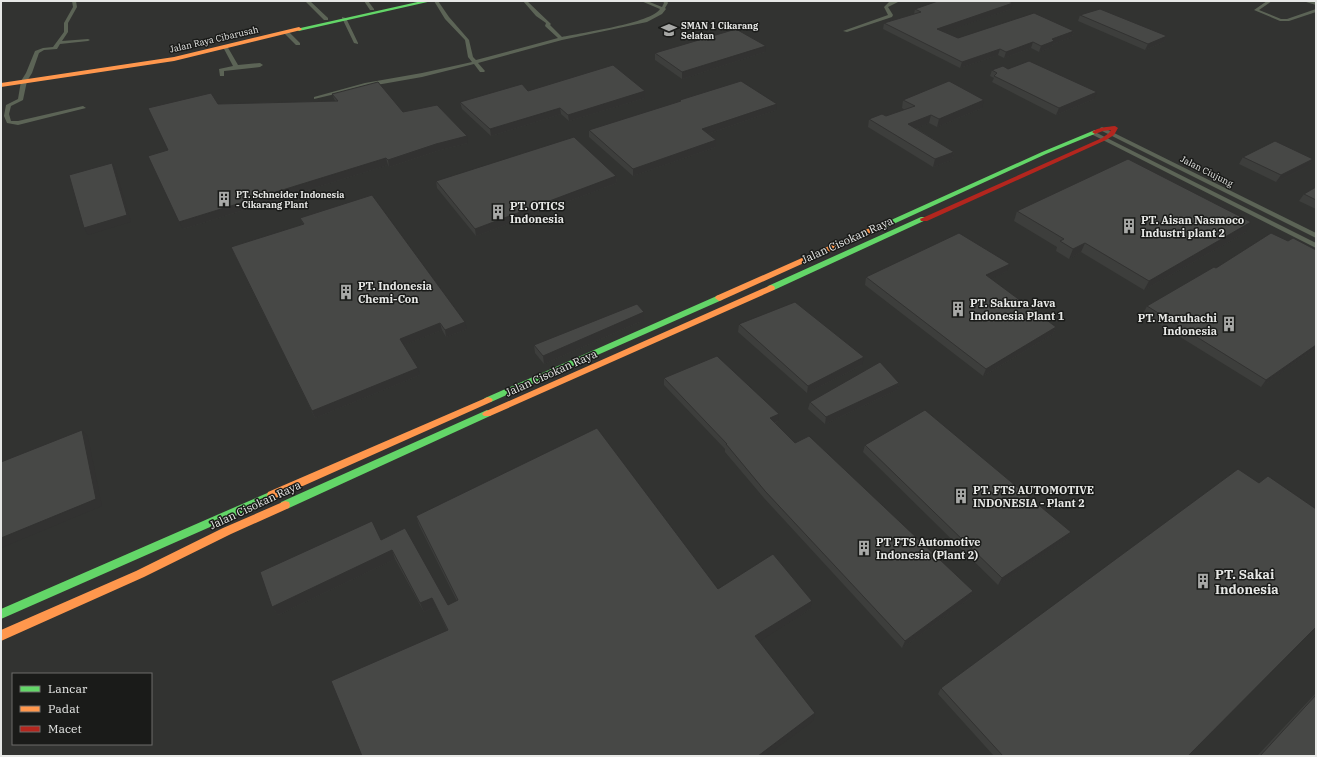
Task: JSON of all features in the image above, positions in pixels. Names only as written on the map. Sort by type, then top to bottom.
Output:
[{"type":"street","points":[[74,1],[75,6],[66,23],[66,32],[60,43],[55,48],[43,49],[37,52],[25,79],[20,100],[8,105],[7,120],[9,122],[18,123],[83,108]]},
{"type":"street","points":[[307,1],[326,19]]},
{"type":"street","points":[[366,1],[372,8]]},
{"type":"street","name":"Jalan Raya Cibarusah","points":[[1,85],[25,79],[204,50],[326,19],[342,18],[372,8],[412,1]]},
{"type":"street","name":"Jalan Raya Cibarusah","points":[[1,81],[160,62],[342,18],[430,1]]},
{"type":"street","points":[[436,1],[447,18],[468,41],[474,62],[482,71]]},
{"type":"street","points":[[525,1],[538,15],[548,22],[549,24],[547,26],[561,39]]},
{"type":"street","points":[[643,1],[664,9]]},
{"type":"street","points":[[316,98],[365,85],[422,75],[561,39],[644,21],[660,13],[664,9],[666,3],[665,1]]},
{"type":"street","points":[[846,31],[890,16],[891,15],[886,7],[895,1]]},
{"type":"street","points":[[1270,1],[1256,10],[1280,20],[1287,20],[1316,10]]},
{"type":"street","points":[[1308,1],[1316,4]]},
{"type":"street","points":[[342,18],[356,43]]},
{"type":"street","points":[[286,32],[298,44]]},
{"type":"street","points":[[60,43],[88,40]]},
{"type":"street","points":[[225,47],[236,67]]},
{"type":"street","points":[[222,75],[221,70],[260,65]]},
{"type":"street","name":"Jalan Cisokan Raya","points":[[1,614],[1102,129],[1111,133]]},
{"type":"street","points":[[1093,133],[1111,133],[1316,246]]},
{"type":"street","name":"Jalan Cisokan Raya","points":[[1,636],[140,574],[227,531],[306,495],[1111,133]]},
{"type":"street","name":"Jalan Ciujung","points":[[1111,133],[1316,236]]},
{"type":"building","points":[[938,1],[1008,1],[1013,3],[937,29],[958,38],[1034,13],[1074,31],[1052,39],[1054,41],[1041,46],[1033,42],[1006,52],[1000,49],[962,62],[884,23],[921,12],[915,9]]},
{"type":"building","points":[[1100,9],[1167,36],[1148,44],[1080,15]]},
{"type":"building","points":[[736,29],[766,46],[682,72],[655,53]]},
{"type":"building","points":[[1029,61],[1097,92],[1059,108],[994,76],[997,73],[992,70],[1003,66],[1008,69]]},
{"type":"building","points":[[613,65],[645,91],[568,115],[560,108],[490,129],[460,102],[522,84],[528,91]]},
{"type":"building","points":[[741,81],[777,104],[702,129],[716,140],[633,169],[589,130],[681,101],[680,100]]},
{"type":"building","points":[[949,81],[984,100],[939,119],[931,115],[908,124],[954,152],[935,159],[869,119],[882,114],[886,116],[915,106],[903,100]]},
{"type":"building","points":[[378,82],[403,112],[437,105],[467,136],[436,144],[388,160],[386,158],[179,222],[148,156],[168,150],[148,108],[211,93],[218,104],[338,101],[332,94]]},
{"type":"building","name":"PT. OTICS Indonesia","points":[[574,137],[616,176],[475,229],[436,181]]},
{"type":"building","points":[[1275,141],[1313,159],[1281,175],[1243,157]]},
{"type":"building","name":"PT. Aisan Nasmoco Industri plant 2","points":[[1128,159],[1251,222],[1149,281],[1085,243],[1073,249],[1060,241],[1064,239],[1017,211]]},
{"type":"building","points":[[112,163],[127,215],[84,228],[69,175]]},
{"type":"building","points":[[1316,187],[1316,200],[1304,194]]},
{"type":"building","name":"PT. Indonesia Chemi-Con","points":[[372,195],[465,322],[445,330],[440,323],[400,339],[418,368],[312,411],[231,247],[304,224],[300,218]]},
{"type":"building","name":"PT. Sakura Java Indonesia Plant 1","points":[[959,233],[1010,264],[986,275],[1056,327],[986,369],[866,277]]},
{"type":"building","points":[[1271,233],[1288,241],[1293,238],[1316,250],[1316,345],[1266,380],[1147,306],[1214,267],[1216,268]]},
{"type":"building","points":[[795,302],[864,357],[808,386],[739,324]]},
{"type":"building","points":[[637,304],[644,312],[543,356],[534,345]]},
{"type":"building","name":"PT FTS Automotive Indonesia (Plant 2)","points":[[717,356],[779,414],[770,418],[795,443],[809,436],[973,591],[905,641],[765,491],[727,444],[664,378]]},
{"type":"building","points":[[880,362],[899,383],[826,417],[810,402]]},
{"type":"building","name":"PT. FTS AUTOMOTIVE INDONESIA - Plant 2","points":[[925,410],[1071,532],[1002,578],[865,445]]},
{"type":"building","points":[[597,428],[718,589],[773,554],[812,601],[755,636],[815,713],[758,756],[362,756],[331,681],[448,630],[432,598],[420,603],[392,550],[272,607],[260,572],[372,521],[381,540],[405,528],[448,605],[458,600],[416,516]]},
{"type":"building","points":[[82,430],[96,499],[1,538],[1,462]]},
{"type":"building","name":"PT. Sakai Indonesia","points":[[1238,469],[1259,483],[1268,476],[1316,509],[1316,627],[1188,756],[1003,756],[941,688]]},
{"type":"building","points":[[1316,695],[1316,756],[1260,756]]},
{"type":"traffic: fast","points":[[299,29],[429,1]]},
{"type":"traffic: fast","points":[[884,225],[1044,153],[1095,132]]},
{"type":"traffic: fast","points":[[771,288],[924,219]]},
{"type":"traffic: fast","points":[[488,400],[719,298]]},
{"type":"traffic: fast","points":[[285,505],[487,414]]},
{"type":"traffic: fast","points":[[1,614],[272,495]]},
{"type":"traffic: slow","points":[[1,85],[174,59],[299,29]]},
{"type":"traffic: slow","points":[[719,298],[884,225]]},
{"type":"traffic: slow","points":[[487,414],[771,288]]},
{"type":"traffic: slow","points":[[272,495],[488,400]]},
{"type":"traffic: slow","points":[[1,636],[140,574],[227,531],[285,505]]},
{"type":"traffic: jam","points":[[924,219],[1104,139],[1112,134],[1115,128],[1102,129],[1095,132]]},
{"type":"place","name":"SMAN 1 Cikarang Selatan","points":[[669,30]]},
{"type":"place","name":"PT. Schneider Indonesia - Cikarang Plant","points":[[224,199]]},
{"type":"place","name":"PT. OTICS Indonesia","points":[[498,212]]},
{"type":"place","name":"PT. Aisan Nasmoco Industri plant 2","points":[[1129,226]]},
{"type":"place","name":"PT. Indonesia Chemi-Con","points":[[346,292]]},
{"type":"place","name":"PT. Sakura Java Indonesia Plant 1","points":[[958,309]]},
{"type":"place","name":"PT. Maruhachi Indonesia","points":[[1229,324]]},
{"type":"place","name":"PT. FTS AUTOMOTIVE INDONESIA - Plant 2","points":[[961,496]]},
{"type":"place","name":"PT FTS Automotive Indonesia (Plant 2)","points":[[864,548]]},
{"type":"place","name":"PT. Sakai Indonesia","points":[[1203,581]]}]
